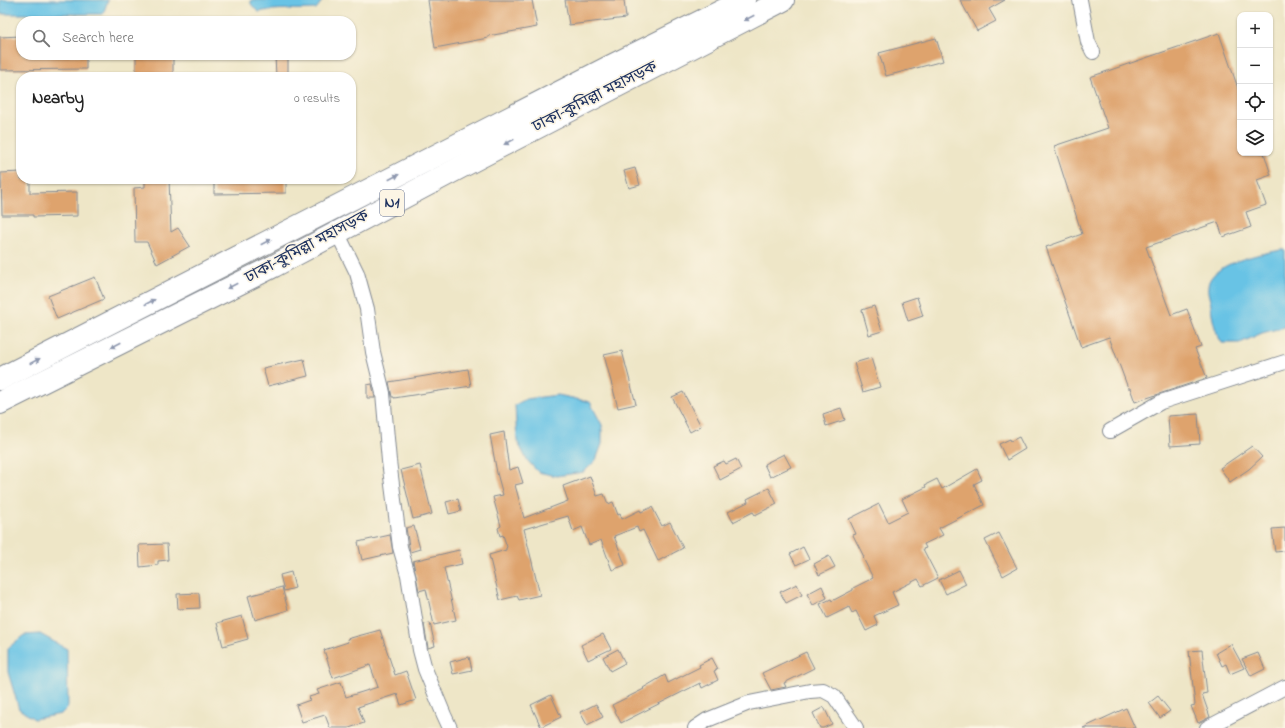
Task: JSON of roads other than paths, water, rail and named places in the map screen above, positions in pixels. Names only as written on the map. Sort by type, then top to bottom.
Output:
[{"type":"highway","name":"ঢাকা–কুমিল্লা মহাসড়ক","points":[[0,379],[610,66],[744,0]]},
{"type":"highway","name":"ঢাকা–কুমিল্লা মহাসড়ক","points":[[0,403],[274,266],[476,158],[783,0]]},
{"type":"street","points":[[1080,0],[1088,42],[1093,52]]},
{"type":"street","points":[[337,232],[357,273],[367,309],[373,352],[383,393],[389,461],[400,547],[408,576],[420,650],[425,669],[450,728]]},
{"type":"street","points":[[1110,431],[1161,402],[1285,362]]},
{"type":"street","points":[[1207,728],[1285,687]]},
{"type":"street","points":[[695,728],[708,720],[749,703],[810,690],[823,690],[834,696],[856,728]]},
{"type":"water","points":[[0,0],[108,0],[103,14],[0,14]]},
{"type":"water","points":[[251,0],[323,0],[316,9],[258,12],[251,4]]},
{"type":"water","points":[[1285,250],[1285,327],[1262,333],[1240,343],[1222,343],[1214,325],[1208,293],[1208,286],[1211,278],[1227,265],[1239,260]]},
{"type":"water","points":[[558,395],[590,402],[602,425],[602,444],[596,460],[584,472],[556,476],[538,472],[527,460],[517,441],[515,405],[526,399]]},
{"type":"water","points":[[40,634],[67,649],[68,707],[61,714],[34,719],[19,709],[8,672],[8,648],[24,635]]}]
